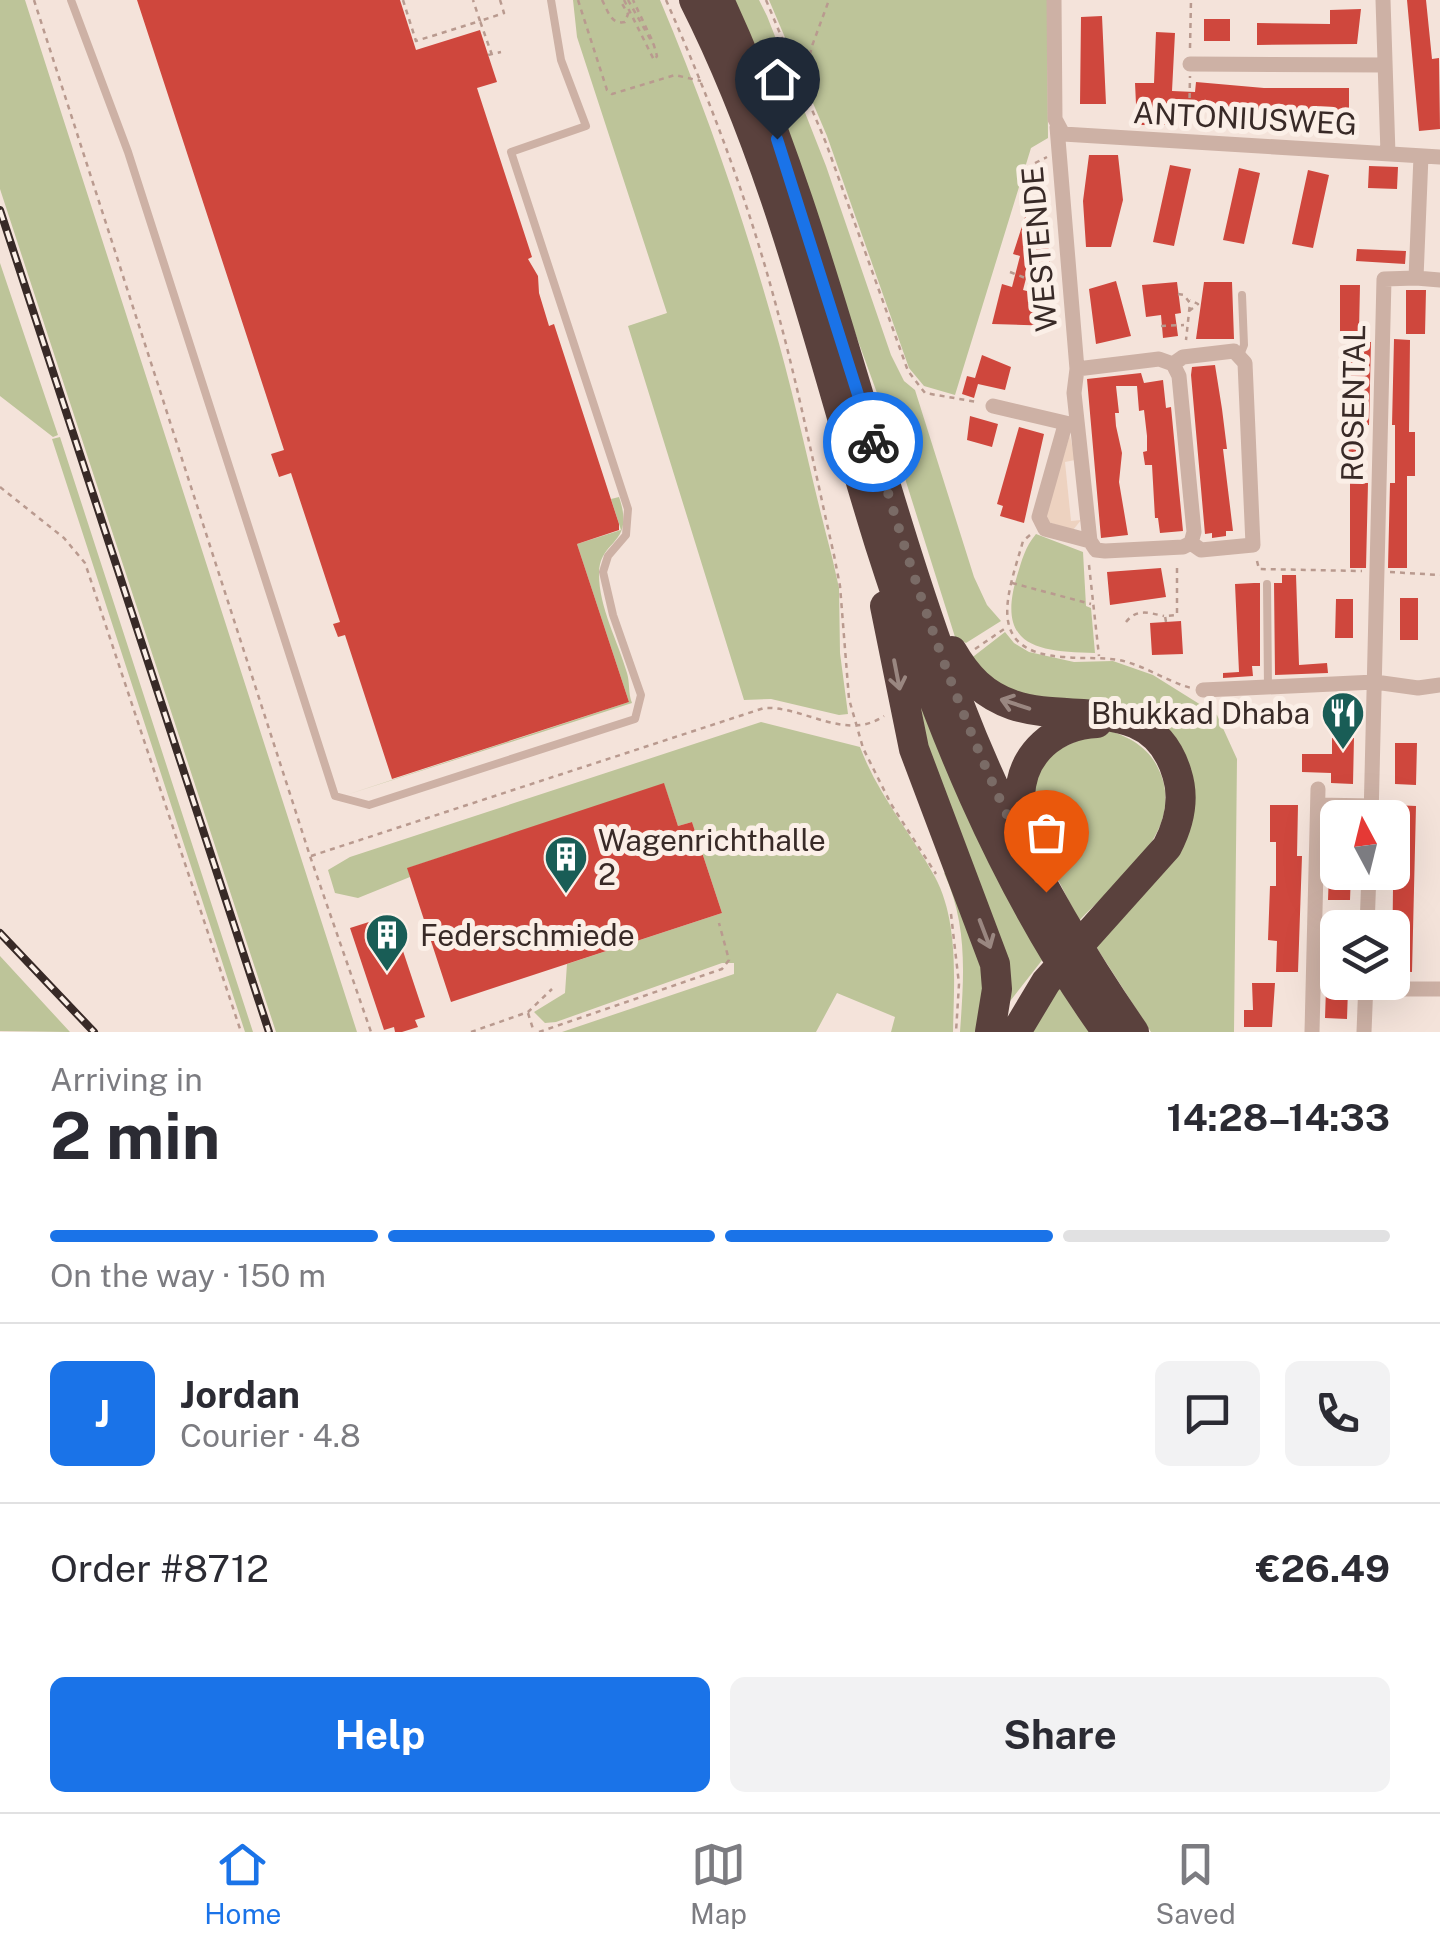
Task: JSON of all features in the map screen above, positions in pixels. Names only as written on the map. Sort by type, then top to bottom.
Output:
[{"type":"highway","points":[[694,0],[747,123],[782,222],[920,665],[979,811],[1044,935],[1107,1032]]},
{"type":"highway","points":[[719,0],[758,88],[800,206],[920,591],[970,733],[1028,859],[1093,972],[1134,1032]]},
{"type":"highway","points":[[880,544],[883,596],[914,749],[995,964],[994,1032]]},
{"type":"highway","points":[[920,591],[962,668],[985,691],[1027,709],[1118,716],[1148,732],[1170,758],[1178,777],[1178,822],[1159,858],[1012,1008],[994,1032]]},
{"type":"highway","points":[[1028,859],[1020,793],[1026,769],[1041,744],[1066,729],[1099,722],[1128,730],[1155,751],[1171,785],[1172,802],[1165,830],[1091,926]]},
{"type":"highway","points":[[1016,1032],[1044,977]]},
{"type":"street","name":"WESTENDE","points":[[1042,524],[1039,517],[1071,425],[1077,368],[1056,122],[1054,0]]},
{"type":"street","points":[[1382,0],[1388,154]]},
{"type":"street","points":[[1190,64],[1384,65]]},
{"type":"street","name":"ANTONIUSWEG","points":[[1056,122],[1064,134],[1077,136],[1440,157]]},
{"type":"street","points":[[1421,156],[1416,278],[1440,280]]},
{"type":"street","name":"ROSENTAL","points":[[1371,800],[1384,279],[1416,278]]},
{"type":"street","name":"WESTENDE","points":[[1077,368],[1159,359],[1173,364],[1189,356],[1234,352],[1240,357]]},
{"type":"street","points":[[1042,524],[1045,529],[1093,545],[1183,545],[1200,550],[1253,545],[1245,362],[1240,357]]},
{"type":"street","points":[[1173,364],[1179,376],[1194,532],[1183,545]]},
{"type":"street","points":[[993,406],[1071,425]]},
{"type":"street","name":"WESTENDE","points":[[1071,425],[1093,545]]},
{"type":"street","points":[[1203,690],[1375,682],[1418,688],[1440,685]]},
{"type":"street","points":[[1312,1032],[1318,797],[1329,800]]},
{"type":"street","points":[[1410,988],[1440,989]]},
{"type":"street","points":[[1364,1032],[1365,1000]]},
{"type":"lane","points":[[71,0],[128,152],[335,796],[368,805],[636,720],[641,696],[613,616],[603,572],[608,556],[626,535],[628,510],[511,152],[586,126],[561,60],[551,0]]},
{"type":"lane","points":[[1240,357],[1244,345],[1242,295]]},
{"type":"lane","points":[[1267,584],[1268,688]]},
{"type":"path","points":[[34,0],[310,856],[372,1032]]},
{"type":"path","points":[[402,0],[415,48]]},
{"type":"path","points":[[473,0],[490,55],[501,52]]},
{"type":"path","points":[[416,41],[504,13],[500,0]]},
{"type":"path","points":[[578,0],[607,90],[612,94],[676,75],[701,81]]},
{"type":"path","points":[[602,0],[612,20],[620,24],[628,14],[626,0]]},
{"type":"path","points":[[626,0],[654,46],[654,60],[626,0]]},
{"type":"path","points":[[666,0],[738,183],[779,316],[840,586],[844,659],[857,725],[876,777],[941,884]]},
{"type":"path","points":[[766,0],[826,143],[908,372],[925,393],[993,406]]},
{"type":"path","points":[[802,85],[830,0]]},
{"type":"path","points":[[427,37],[430,46]]},
{"type":"path","points":[[1028,198],[1036,206],[1062,200]]},
{"type":"path","points":[[1028,271],[1033,282],[1030,292]]},
{"type":"path","points":[[1010,272],[1033,282],[1070,280]]},
{"type":"path","points":[[1178,294],[1199,304],[1189,312]]},
{"type":"path","points":[[1189,300],[1189,356]]},
{"type":"path","points":[[1161,326],[1186,326]]},
{"type":"path","points":[[0,487],[64,538],[86,563],[241,1032]]},
{"type":"path","points":[[1042,524],[1022,541],[1004,606],[1007,627],[1018,640],[1046,654],[1123,660],[1180,685],[1203,690]]},
{"type":"path","points":[[1093,545],[1088,559],[1099,658]]},
{"type":"path","points":[[1126,622],[1142,612],[1166,619],[1177,614],[1183,545]]},
{"type":"path","points":[[1253,545],[1258,569],[1440,575]]},
{"type":"path","points":[[1011,583],[1094,604]]},
{"type":"path","points":[[988,640],[1007,627]]},
{"type":"path","points":[[310,856],[764,708],[840,726],[879,720]]},
{"type":"path","points":[[950,907],[959,984],[956,1032]]},
{"type":"path","points":[[528,1012],[536,1032],[722,970],[729,960],[719,923]]},
{"type":"path","points":[[471,1032],[528,1012],[552,989]]},
{"type":"green space","points":[[0,0],[25,0],[357,1032],[276,1032],[0,189]]},
{"type":"green space","points":[[573,0],[660,0],[692,78],[748,238],[796,408],[839,588],[840,653],[848,714],[771,699],[744,700],[628,326],[667,313],[577,37]]},
{"type":"green space","points":[[734,0],[759,0],[767,16],[826,166],[891,355],[904,381],[915,390],[974,577],[987,605],[1001,621],[966,643],[955,637],[885,415]]},
{"type":"green space","points":[[769,0],[1047,0],[1048,138],[1031,148],[955,395],[924,386],[909,368],[827,136]]},
{"type":"green space","points":[[0,263],[58,435],[53,437],[0,396]]},
{"type":"green space","points":[[60,437],[253,1032],[245,1032],[52,439]]},
{"type":"green space","points":[[619,497],[623,525],[620,533],[601,562],[599,574],[602,599],[627,673],[632,703],[346,795],[629,702],[577,544],[621,530],[611,499]]},
{"type":"green space","points":[[1036,534],[1083,552],[1086,606],[1091,608],[1095,653],[1039,647],[1017,631],[1012,599],[1022,559]]},
{"type":"green space","points":[[1005,632],[1029,652],[1074,662],[1113,661],[1153,675],[1217,715],[1237,759],[1234,1032],[1151,1032],[1093,942],[1167,858],[1174,749],[1026,703],[965,663]]},
{"type":"green space","points":[[898,650],[1043,959],[1007,1005],[947,823]]},
{"type":"green space","points":[[761,722],[860,747],[943,895],[952,933],[953,1032],[891,1032],[895,1017],[837,993],[816,1032],[562,1032],[734,974],[734,963],[722,963],[545,1023],[534,1012],[565,993],[567,964],[722,913],[692,822],[678,826],[664,784],[408,868],[410,877],[358,898],[335,893],[328,870],[350,857]]},
{"type":"green space","points":[[1103,729],[1135,742],[1154,760],[1165,791],[1164,812],[1144,853],[1079,921],[1032,828],[1038,759]]},
{"type":"green space","points":[[955,869],[992,969],[984,1032],[960,1032],[961,931],[944,873]]},
{"type":"green space","points":[[0,956],[70,1032],[0,1031]]},
{"type":"green space","points":[[1058,982],[1092,1032],[1022,1032]]},
{"type":"shaded area","points":[[1070,435],[1075,460],[1065,462],[1071,521],[1081,520],[1073,530],[1048,522],[1046,513]]},
{"type":"building","points":[[137,0],[400,0],[416,50],[480,30],[497,82],[477,88],[532,257],[528,259],[538,276],[549,326],[554,324],[619,524],[619,530],[577,544],[629,702],[392,779],[345,635],[338,637],[333,624],[340,622],[291,473],[279,477],[271,454],[284,450]]},
{"type":"building","points":[[1407,0],[1426,0],[1432,59],[1439,58],[1440,129],[1419,131]]},
{"type":"building","points":[[1361,9],[1357,44],[1257,45],[1257,23],[1330,24],[1330,10]]},
{"type":"building","points":[[1102,16],[1106,104],[1080,104],[1081,17]]},
{"type":"building","points":[[1204,19],[1230,19],[1230,41],[1204,41]]},
{"type":"building","points":[[1156,32],[1175,33],[1172,91],[1195,92],[1196,82],[1264,88],[1349,88],[1349,111],[1177,104],[1176,125],[1137,125],[1135,83],[1154,83]]},
{"type":"building","points":[[1089,155],[1118,155],[1123,200],[1111,247],[1086,247],[1083,201]]},
{"type":"building","points":[[1170,165],[1191,169],[1174,246],[1153,242]]},
{"type":"building","points":[[1369,166],[1398,167],[1397,189],[1368,188]]},
{"type":"building","points":[[1239,168],[1260,173],[1244,244],[1223,240]]},
{"type":"building","points":[[1308,170],[1329,175],[1313,248],[1292,244]]},
{"type":"building","points":[[1027,211],[1046,215],[1050,264],[1031,259],[1023,290],[1054,298],[1056,326],[992,324],[1002,284],[1012,287],[1020,256],[1013,254]]},
{"type":"building","points":[[1357,249],[1406,251],[1405,264],[1356,261]]},
{"type":"building","points":[[1116,281],[1131,336],[1096,344],[1089,289]]},
{"type":"building","points":[[1177,282],[1181,313],[1175,314],[1178,336],[1163,338],[1161,315],[1146,317],[1142,285]]},
{"type":"building","points":[[1204,282],[1232,282],[1234,339],[1196,339]]},
{"type":"building","points":[[1340,285],[1360,285],[1359,331],[1340,331]]},
{"type":"building","points":[[1406,290],[1426,290],[1425,334],[1406,334]]},
{"type":"building","points":[[1394,339],[1410,340],[1409,432],[1415,432],[1415,476],[1407,476],[1407,568],[1388,568],[1390,483],[1395,483]]},
{"type":"building","points":[[1351,342],[1371,342],[1369,425],[1362,425],[1361,483],[1368,483],[1366,568],[1350,568],[1350,477],[1342,476],[1343,433],[1350,433]]},
{"type":"building","points":[[982,355],[1011,367],[1005,390],[978,384],[974,398],[962,394],[967,376],[975,378]]},
{"type":"building","points":[[1215,365],[1233,531],[1212,538],[1212,533],[1205,534],[1191,375],[1192,367]]},
{"type":"building","points":[[1141,373],[1144,383],[1163,380],[1166,408],[1171,407],[1183,531],[1160,533],[1155,518],[1152,465],[1145,465],[1147,436],[1137,386],[1116,386],[1116,426],[1122,453],[1119,482],[1128,535],[1101,538],[1087,379]]},
{"type":"building","points":[[970,416],[998,424],[992,447],[967,440]]},
{"type":"building","points":[[1019,427],[1044,434],[1024,523],[1000,516],[1003,506],[997,504]]},
{"type":"building","points":[[1161,568],[1166,597],[1110,605],[1107,572]]},
{"type":"building","points":[[1282,575],[1296,575],[1299,665],[1327,663],[1328,673],[1275,675],[1274,583],[1282,583]]},
{"type":"building","points":[[1260,583],[1260,666],[1252,666],[1253,676],[1223,678],[1223,673],[1239,672],[1235,584]]},
{"type":"building","points":[[1400,598],[1418,598],[1418,640],[1400,640]]},
{"type":"building","points":[[1336,599],[1353,599],[1353,638],[1335,638]]},
{"type":"building","points":[[1181,621],[1183,654],[1152,655],[1150,623]]},
{"type":"building","points":[[1332,738],[1354,738],[1353,784],[1331,783],[1331,773],[1302,772],[1302,754],[1332,754]]},
{"type":"building","points":[[1395,743],[1417,743],[1416,785],[1395,784]]},
{"type":"building","name":"Wagenrichthalle 2","points":[[664,783],[678,826],[692,822],[722,913],[451,1002],[407,868]]},
{"type":"building","points":[[1270,805],[1298,805],[1297,856],[1302,856],[1298,972],[1276,972],[1277,941],[1268,940],[1270,886],[1276,886],[1276,842],[1270,842]]},
{"type":"building","points":[[1410,806],[1416,806],[1412,972],[1410,910],[1393,910],[1393,890],[1410,890]]},
{"type":"building","points":[[1328,890],[1350,890],[1350,900],[1328,900]]},
{"type":"building","name":"Federschmiede","points":[[391,915],[425,1017],[415,1020],[418,1027],[402,1032],[395,1032],[394,1027],[384,1030],[350,928]]},
{"type":"building","points":[[1252,983],[1275,983],[1272,1027],[1244,1027],[1244,1010],[1253,1010]]},
{"type":"building","points":[[1326,1000],[1348,1000],[1347,1019],[1325,1018]]},
{"type":"railway","points":[[0,210],[269,1032]]},
{"type":"railway","points":[[0,933],[94,1032]]},
{"type":"way so far","points":[[873,442],[960,706],[998,799],[1046,892]]},
{"type":"place","name":"Bhukkad Dhaba","points":[[1343,751]]},
{"type":"place","name":"Wagenrichthalle 2","points":[[566,895]]},
{"type":"place","name":"Federschmiede","points":[[387,973]]},
{"type":"route","points":[[777,139],[873,442]]}]
